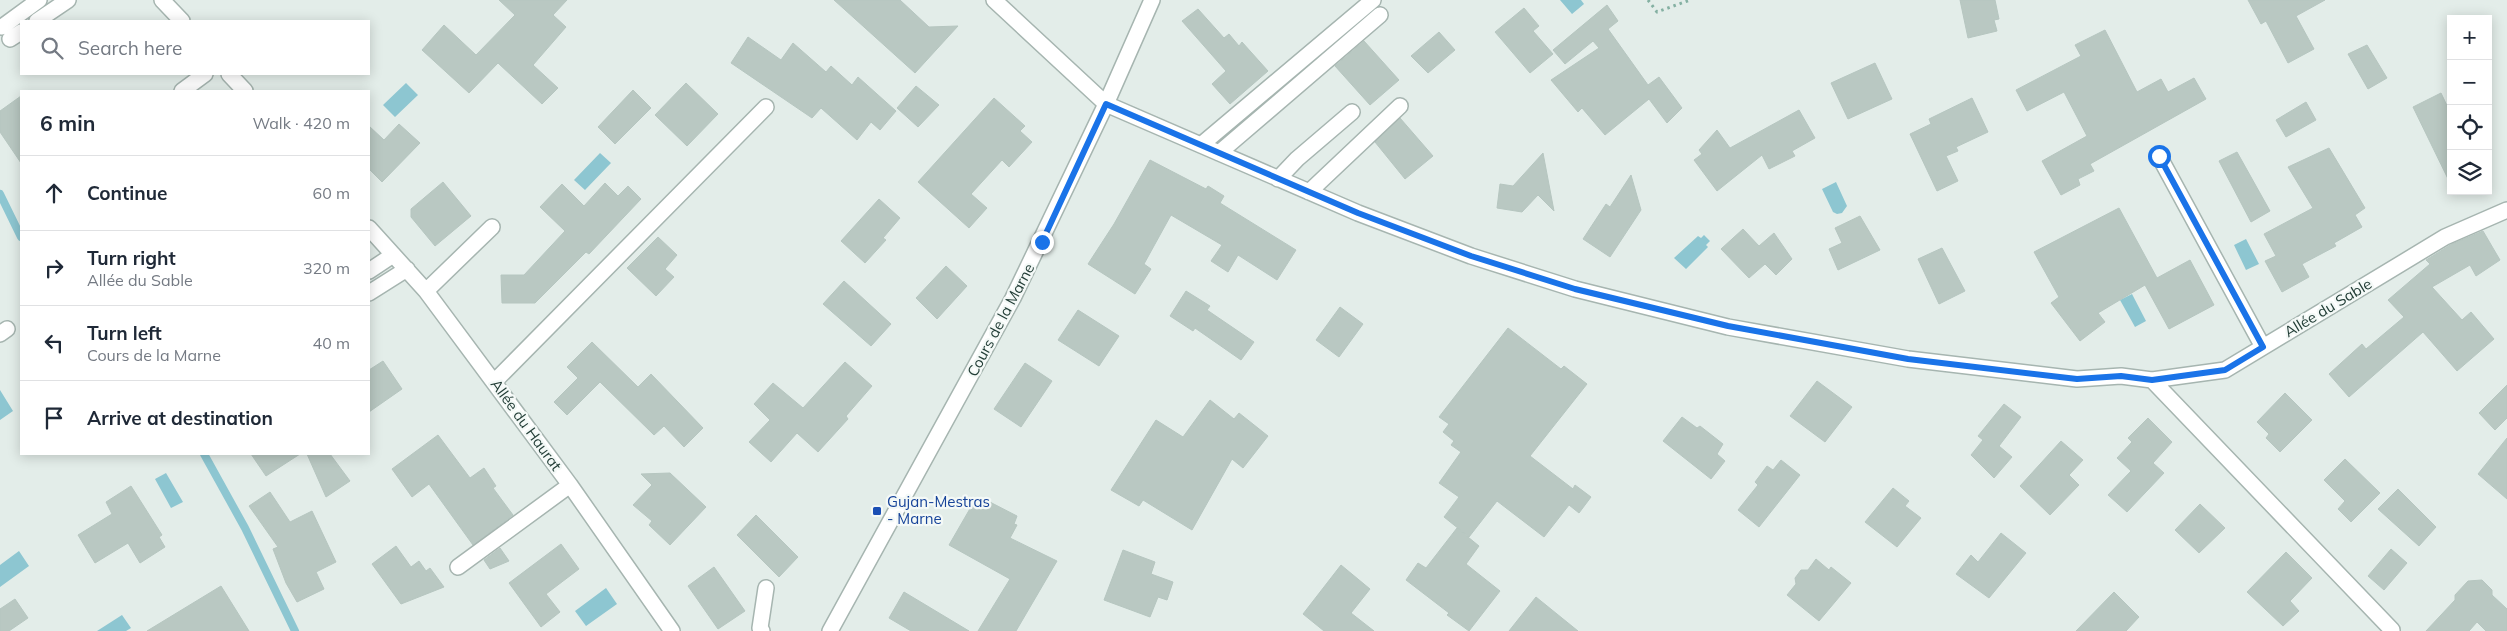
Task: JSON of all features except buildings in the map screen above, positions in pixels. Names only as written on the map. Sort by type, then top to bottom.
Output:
[{"type":"street","points":[[22,20],[39,0]]},
{"type":"street","points":[[38,20],[68,0]]},
{"type":"street","points":[[162,0],[181,20]]},
{"type":"street","name":"Allée du Sable","points":[[994,0],[1106,104],[1358,213],[1479,258],[1575,289],[1728,326],[1908,359],[2077,379],[2121,376],[2152,380],[2225,370],[2445,237],[2507,210]]},
{"type":"street","name":"Cours de la Marne","points":[[830,631],[1013,298],[1106,104],[1152,0]]},
{"type":"street","points":[[1200,145],[1373,0]]},
{"type":"street","points":[[1219,153],[1380,15]]},
{"type":"street","points":[[11,33],[20,22]]},
{"type":"street","points":[[183,90],[204,75]]},
{"type":"street","points":[[230,75],[244,90]]},
{"type":"street","points":[[1309,192],[1400,106]]},
{"type":"street","points":[[494,382],[705,171],[766,107]]},
{"type":"street","points":[[1278,179],[1297,159],[1352,112]]},
{"type":"street","points":[[2159,156],[2263,347]]},
{"type":"street","points":[[426,290],[492,227]]},
{"type":"street","name":"Allée du Haurat","points":[[370,229],[426,290],[570,485],[672,631]]},
{"type":"street","points":[[370,270],[393,255]]},
{"type":"street","points":[[370,293],[407,269]]},
{"type":"street","points":[[2152,380],[2392,630]]},
{"type":"street","points":[[458,567],[570,485]]},
{"type":"street","points":[[762,631],[760,628],[766,588]]},
{"type":"path","points":[[1648,0],[1657,12],[1690,0]]},
{"type":"water","points":[[1560,0],[1581,0],[1584,4],[1572,14]]},
{"type":"water","points":[[406,83],[418,95],[395,117],[383,105]]},
{"type":"water","points":[[600,153],[611,163],[585,190],[574,180]]},
{"type":"water","points":[[1836,182],[1847,206],[1842,213],[1837,214],[1833,212],[1822,189]]},
{"type":"water","points":[[1704,235],[1710,241],[1706,245],[1708,247],[1686,269],[1674,258],[1698,236],[1701,238]]},
{"type":"water","points":[[2246,239],[2259,264],[2246,270],[2234,245]]},
{"type":"water","points":[[2132,294],[2146,321],[2135,327],[2120,300]]},
{"type":"water","points":[[0,390],[13,411],[0,420]]},
{"type":"water","points":[[166,473],[183,502],[171,508],[155,479]]},
{"type":"water","points":[[19,551],[29,566],[0,587],[0,565]]},
{"type":"water","points":[[606,588],[617,604],[586,626],[575,611]]},
{"type":"water","points":[[122,615],[131,628],[126,631],[97,631]]},
{"type":"waterway","points":[[0,194],[20,235]]},
{"type":"waterway","points":[[205,455],[245,528],[295,631]]},
{"type":"place","name":"Gujan-Mestras - Marne","points":[[877,511]]},
{"type":"route","points":[[1042,242],[1106,104],[1358,213],[1471,256],[1575,289],[1728,326],[1908,359],[2077,379],[2121,376],[2152,380],[2225,370],[2263,347],[2159,156]]}]
